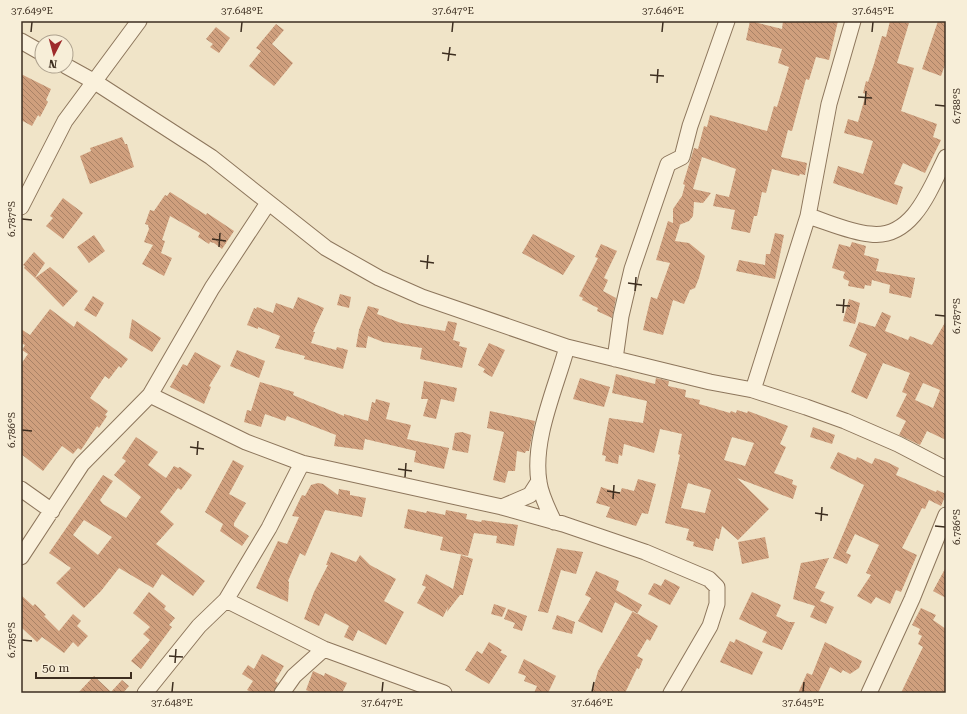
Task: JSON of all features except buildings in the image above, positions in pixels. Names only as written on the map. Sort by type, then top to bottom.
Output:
[{"type":"street","points":[[23,197],[65,121],[139,21]]},
{"type":"street","points":[[615,359],[621,316],[632,269],[668,164],[682,157],[690,126],[727,21]]},
{"type":"street","points":[[753,390],[808,216],[829,104],[853,21]]},
{"type":"street","points":[[21,41],[34,48]]},
{"type":"street","points":[[74,70],[95,82],[211,157],[326,248],[379,278],[422,297],[567,347],[710,382],[753,390],[845,421],[898,444],[946,469]]},
{"type":"street","points":[[808,216],[865,234],[879,235],[889,233],[903,225],[917,211],[946,157]]},
{"type":"street","points":[[21,557],[52,512],[82,464],[150,395],[212,288],[268,203]]},
{"type":"street","points":[[554,522],[543,497],[539,481],[539,452],[547,414],[567,347]]},
{"type":"street","points":[[150,395],[246,442],[302,463],[502,507],[554,522],[645,552],[709,579],[717,587],[717,604],[710,626],[671,693]]},
{"type":"street","points":[[145,693],[199,626],[226,600],[269,528],[302,463]]},
{"type":"street","points":[[502,507],[530,495],[539,481]]},
{"type":"street","points":[[21,489],[52,512]]},
{"type":"street","points":[[869,693],[912,600],[946,515]]},
{"type":"street","points":[[226,600],[324,649],[444,693]]},
{"type":"street","points":[[282,693],[294,676],[324,649]]}]
